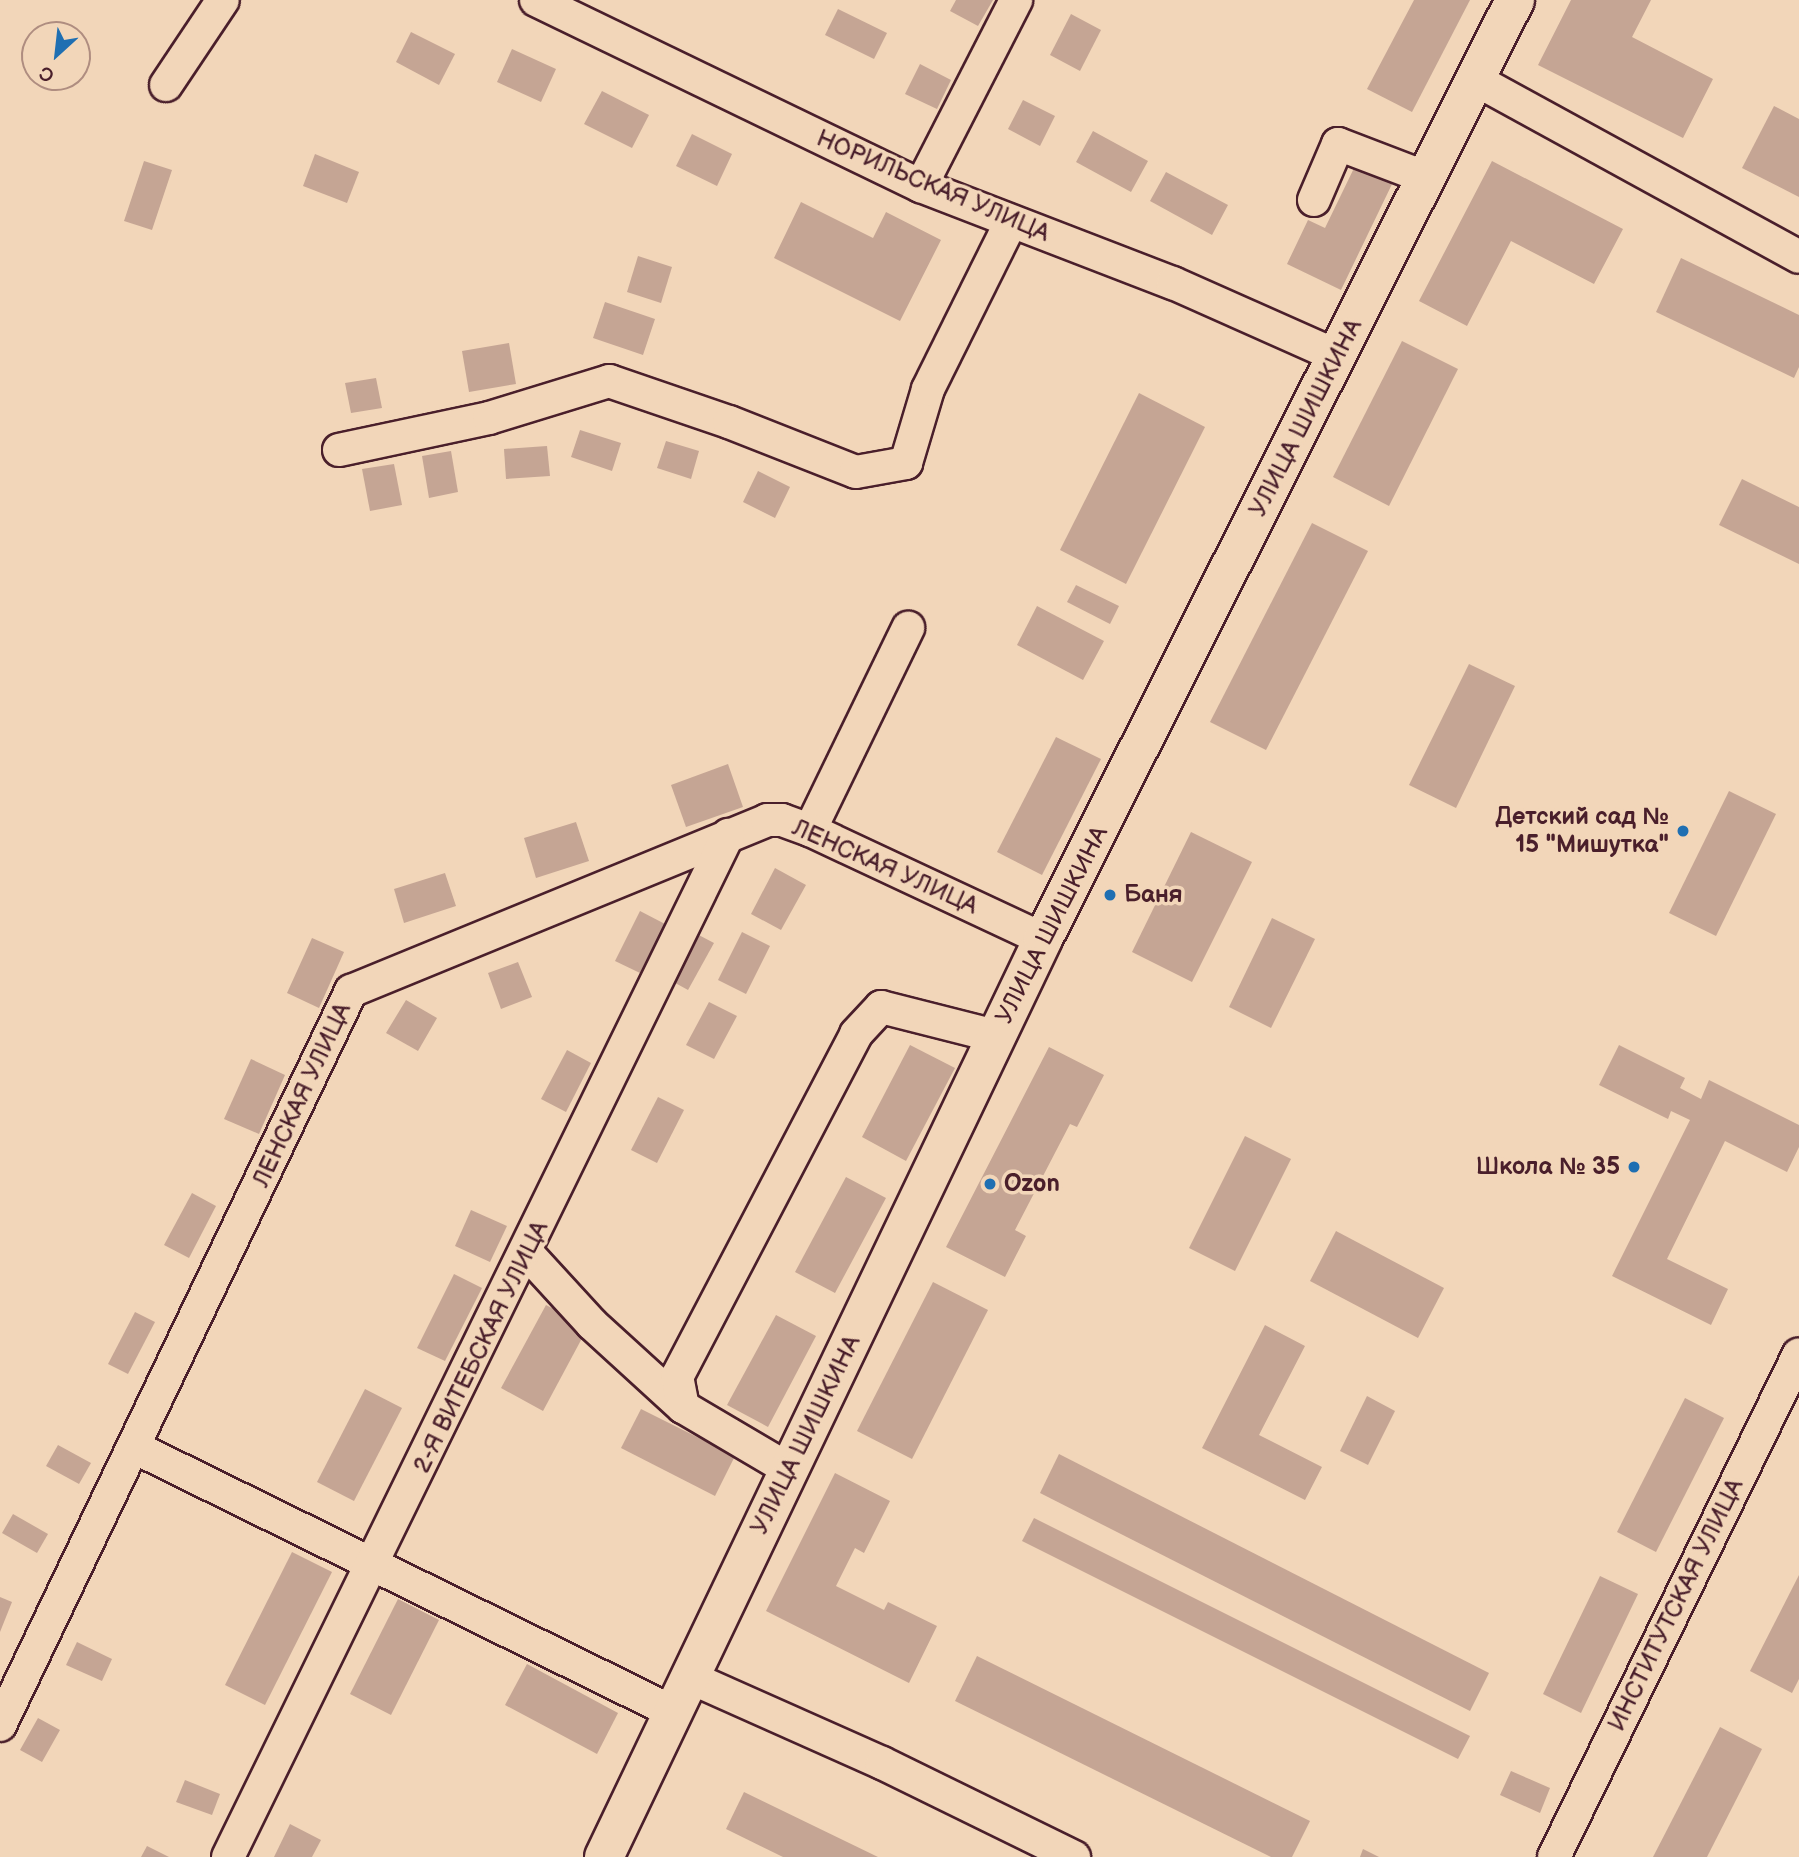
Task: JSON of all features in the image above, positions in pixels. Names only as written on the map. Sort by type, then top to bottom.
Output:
[{"type":"main road","name":"УЛИЦА ШИШКИНА","points":[[604,1857],[1043,939],[1515,0]]},
{"type":"street","points":[[166,85],[223,0]]},
{"type":"street","name":"НОРИЛЬСКАЯ УЛИЦА","points":[[536,0],[921,186],[1173,283],[1337,356]]},
{"type":"street","points":[[921,186],[1016,0]]},
{"type":"street","points":[[1476,80],[1799,257]]},
{"type":"street","points":[[1314,200],[1338,144],[1426,178]]},
{"type":"street","points":[[339,450],[489,418],[609,381],[729,422],[856,472],[906,463],[928,389],[1011,222]]},
{"type":"street","points":[[810,830],[908,628]]},
{"type":"street","name":"ЛЕНСКАЯ УЛИЦА","points":[[0,1725],[136,1448],[351,991],[767,820],[810,830],[1043,939]]},
{"type":"street","name":"2-Я ВИТЕБСКАЯ УЛИЦА","points":[[228,1857],[527,1253],[728,835]]},
{"type":"street","points":[[683,1407],[677,1377],[856,1034],[881,1007],[996,1037]]},
{"type":"street","points":[[527,1253],[592,1324],[683,1407],[790,1470]]},
{"type":"street","name":"ИНСТИТУТСКАЯ УЛИЦА","points":[[1554,1857],[1799,1354]]},
{"type":"street","points":[[136,1448],[673,1712]]},
{"type":"street","points":[[689,1677],[882,1763],[1074,1857]]},
{"type":"building","points":[[956,0],[993,0],[978,26],[950,11]]},
{"type":"building","points":[[1414,0],[1470,0],[1412,112],[1367,89]]},
{"type":"building","points":[[1571,0],[1651,0],[1632,37],[1713,79],[1683,138],[1538,65]]},
{"type":"building","points":[[838,9],[887,33],[874,59],[825,35]]},
{"type":"building","points":[[1071,14],[1101,30],[1080,71],[1050,55]]},
{"type":"building","points":[[411,32],[455,54],[439,85],[396,62]]},
{"type":"building","points":[[512,49],[556,69],[541,102],[497,82]]},
{"type":"building","points":[[920,64],[951,80],[937,109],[905,94]]},
{"type":"building","points":[[602,91],[649,115],[632,148],[584,124]]},
{"type":"building","points":[[1023,100],[1055,116],[1040,146],[1008,129]]},
{"type":"building","points":[[1774,106],[1799,119],[1799,197],[1742,168]]},
{"type":"building","points":[[1093,131],[1148,161],[1131,192],[1076,162]]},
{"type":"building","points":[[692,134],[732,154],[717,186],[676,166]]},
{"type":"building","points":[[315,154],[359,172],[347,203],[303,186]]},
{"type":"building","points":[[144,161],[172,170],[152,230],[124,221]]},
{"type":"building","points":[[1492,161],[1623,229],[1594,284],[1511,241],[1467,326],[1419,301]]},
{"type":"building","points":[[1356,164],[1393,182],[1341,290],[1287,264],[1308,220],[1325,228]]},
{"type":"building","points":[[1166,172],[1228,205],[1212,235],[1150,201]]},
{"type":"building","points":[[801,202],[873,238],[886,212],[941,240],[900,321],[774,258]]},
{"type":"building","points":[[638,256],[672,267],[661,303],[627,292]]},
{"type":"building","points":[[1681,258],[1799,315],[1799,367],[1794,378],[1656,312]]},
{"type":"building","points":[[605,302],[655,319],[643,355],[593,338]]},
{"type":"building","points":[[1402,341],[1458,369],[1389,506],[1333,477]]},
{"type":"building","points":[[509,343],[516,384],[469,392],[462,351]]},
{"type":"building","points":[[376,378],[382,408],[351,413],[345,383]]},
{"type":"building","points":[[1139,393],[1205,427],[1126,584],[1060,550]]},
{"type":"building","points":[[580,430],[621,443],[612,471],[571,457]]},
{"type":"building","points":[[666,441],[699,451],[691,479],[657,468]]},
{"type":"building","points":[[547,446],[550,476],[506,479],[504,449]]},
{"type":"building","points":[[451,451],[458,492],[429,498],[422,456]]},
{"type":"building","points":[[394,464],[402,505],[370,511],[362,469]]},
{"type":"building","points":[[758,471],[790,487],[775,518],[743,502]]},
{"type":"building","points":[[1742,479],[1799,507],[1799,564],[1719,525]]},
{"type":"building","points":[[1312,523],[1368,551],[1266,750],[1210,722]]},
{"type":"building","points":[[1076,585],[1119,606],[1110,624],[1067,602]]},
{"type":"building","points":[[1037,606],[1104,641],[1083,680],[1017,645]]},
{"type":"building","points":[[1469,664],[1515,686],[1456,808],[1409,785]]},
{"type":"building","points":[[1056,737],[1101,759],[1042,875],[997,852]]},
{"type":"building","points":[[728,764],[743,807],[686,827],[671,785]]},
{"type":"building","points":[[1729,791],[1776,814],[1716,936],[1669,913]]},
{"type":"building","points":[[576,822],[589,861],[536,878],[524,838]]},
{"type":"building","points":[[1191,832],[1252,862],[1192,982],[1132,952]]},
{"type":"building","points":[[775,868],[806,885],[781,930],[751,914]]},
{"type":"building","points":[[445,873],[456,906],[404,923],[394,889]]},
{"type":"building","points":[[640,911],[665,924],[640,973],[615,961]]},
{"type":"building","points":[[1272,918],[1315,939],[1271,1028],[1229,1007]]},
{"type":"building","points":[[693,932],[714,943],[688,990],[668,979]]},
{"type":"building","points":[[742,932],[770,946],[746,994],[718,980]]},
{"type":"building","points":[[312,938],[344,952],[319,1008],[287,993]]},
{"type":"building","points":[[518,962],[532,997],[501,1009],[488,973]]},
{"type":"building","points":[[406,1000],[437,1018],[418,1051],[386,1033]]},
{"type":"building","points":[[709,1002],[737,1016],[714,1059],[686,1045]]},
{"type":"building","points":[[910,1045],[955,1068],[906,1161],[862,1137]]},
{"type":"building","points":[[1619,1045],[1685,1078],[1680,1088],[1701,1099],[1709,1080],[1799,1125],[1799,1147],[1787,1172],[1725,1141],[1667,1259],[1728,1289],[1711,1325],[1612,1276],[1690,1120],[1671,1111],[1668,1119],[1599,1085]]},
{"type":"building","points":[[1049,1047],[1104,1075],[1077,1127],[1070,1124],[1015,1230],[1026,1236],[1005,1277],[946,1247]]},
{"type":"building","points":[[567,1050],[591,1063],[566,1112],[541,1099]]},
{"type":"building","points":[[251,1059],[285,1075],[259,1134],[224,1119]]},
{"type":"building","points":[[658,1097],[684,1110],[657,1163],[631,1150]]},
{"type":"building","points":[[1245,1136],[1291,1159],[1235,1271],[1189,1248]]},
{"type":"building","points":[[846,1177],[886,1198],[835,1293],[795,1272]]},
{"type":"building","points":[[192,1193],[216,1206],[189,1258],[164,1245]]},
{"type":"building","points":[[471,1210],[507,1226],[490,1262],[455,1246]]},
{"type":"building","points":[[1336,1231],[1444,1288],[1418,1338],[1310,1281]]},
{"type":"building","points":[[454,1274],[482,1288],[445,1361],[417,1348]]},
{"type":"building","points":[[933,1282],[988,1310],[912,1459],[857,1431]]},
{"type":"building","points":[[546,1305],[588,1327],[543,1411],[501,1388]]},
{"type":"building","points":[[135,1312],[155,1322],[128,1374],[108,1364]]},
{"type":"building","points":[[776,1315],[816,1336],[768,1427],[727,1405]]},
{"type":"building","points":[[1265,1325],[1305,1346],[1259,1435],[1322,1467],[1305,1500],[1202,1448]]},
{"type":"building","points":[[365,1389],[402,1408],[354,1501],[317,1482]]},
{"type":"building","points":[[1367,1396],[1395,1411],[1368,1465],[1340,1451]]},
{"type":"building","points":[[1685,1398],[1724,1418],[1656,1552],[1617,1532]]},
{"type":"building","points":[[641,1409],[735,1456],[715,1496],[621,1448]]},
{"type":"building","points":[[58,1445],[91,1463],[79,1484],[46,1466]]},
{"type":"building","points":[[1059,1454],[1489,1673],[1470,1711],[1040,1493]]},
{"type":"building","points":[[835,1473],[890,1501],[864,1553],[855,1548],[836,1586],[884,1610],[888,1602],[937,1626],[909,1683],[766,1611]]},
{"type":"building","points":[[13,1514],[48,1534],[37,1553],[2,1533]]},
{"type":"building","points":[[1034,1518],[1470,1736],[1458,1759],[1022,1541]]},
{"type":"building","points":[[292,1552],[332,1572],[265,1705],[225,1685]]},
{"type":"building","points":[[1799,1575],[1799,1679],[1792,1693],[1750,1671]]},
{"type":"building","points":[[1600,1576],[1638,1594],[1581,1713],[1543,1694]]},
{"type":"building","points":[[0,1597],[12,1602],[0,1632]]},
{"type":"building","points":[[398,1599],[439,1620],[391,1715],[350,1694]]},
{"type":"building","points":[[77,1642],[112,1659],[102,1681],[66,1665]]},
{"type":"building","points":[[977,1656],[1310,1821],[1292,1857],[1271,1857],[955,1701]]},
{"type":"building","points":[[527,1664],[618,1713],[597,1754],[505,1705]]},
{"type":"building","points":[[38,1718],[60,1730],[42,1762],[20,1750]]},
{"type":"building","points":[[1720,1727],[1762,1749],[1707,1857],[1653,1857]]},
{"type":"building","points":[[1511,1771],[1550,1788],[1540,1813],[1500,1795]]},
{"type":"building","points":[[185,1780],[220,1794],[212,1815],[176,1802]]},
{"type":"building","points":[[744,1792],[878,1857],[783,1857],[726,1829]]},
{"type":"building","points":[[290,1824],[321,1840],[312,1857],[274,1857]]},
{"type":"building","points":[[147,1846],[169,1857],[141,1857]]},
{"type":"building","points":[[1363,1849],[1379,1857],[1360,1857]]},
{"type":"place","name":"Детский сад № 15 \"Мишутка\"","points":[[1683,831]]},
{"type":"place","name":"Баня","points":[[1110,895]]},
{"type":"place","name":"Школа № 35","points":[[1634,1167]]},
{"type":"place","name":"Ozon","points":[[990,1184]]}]
